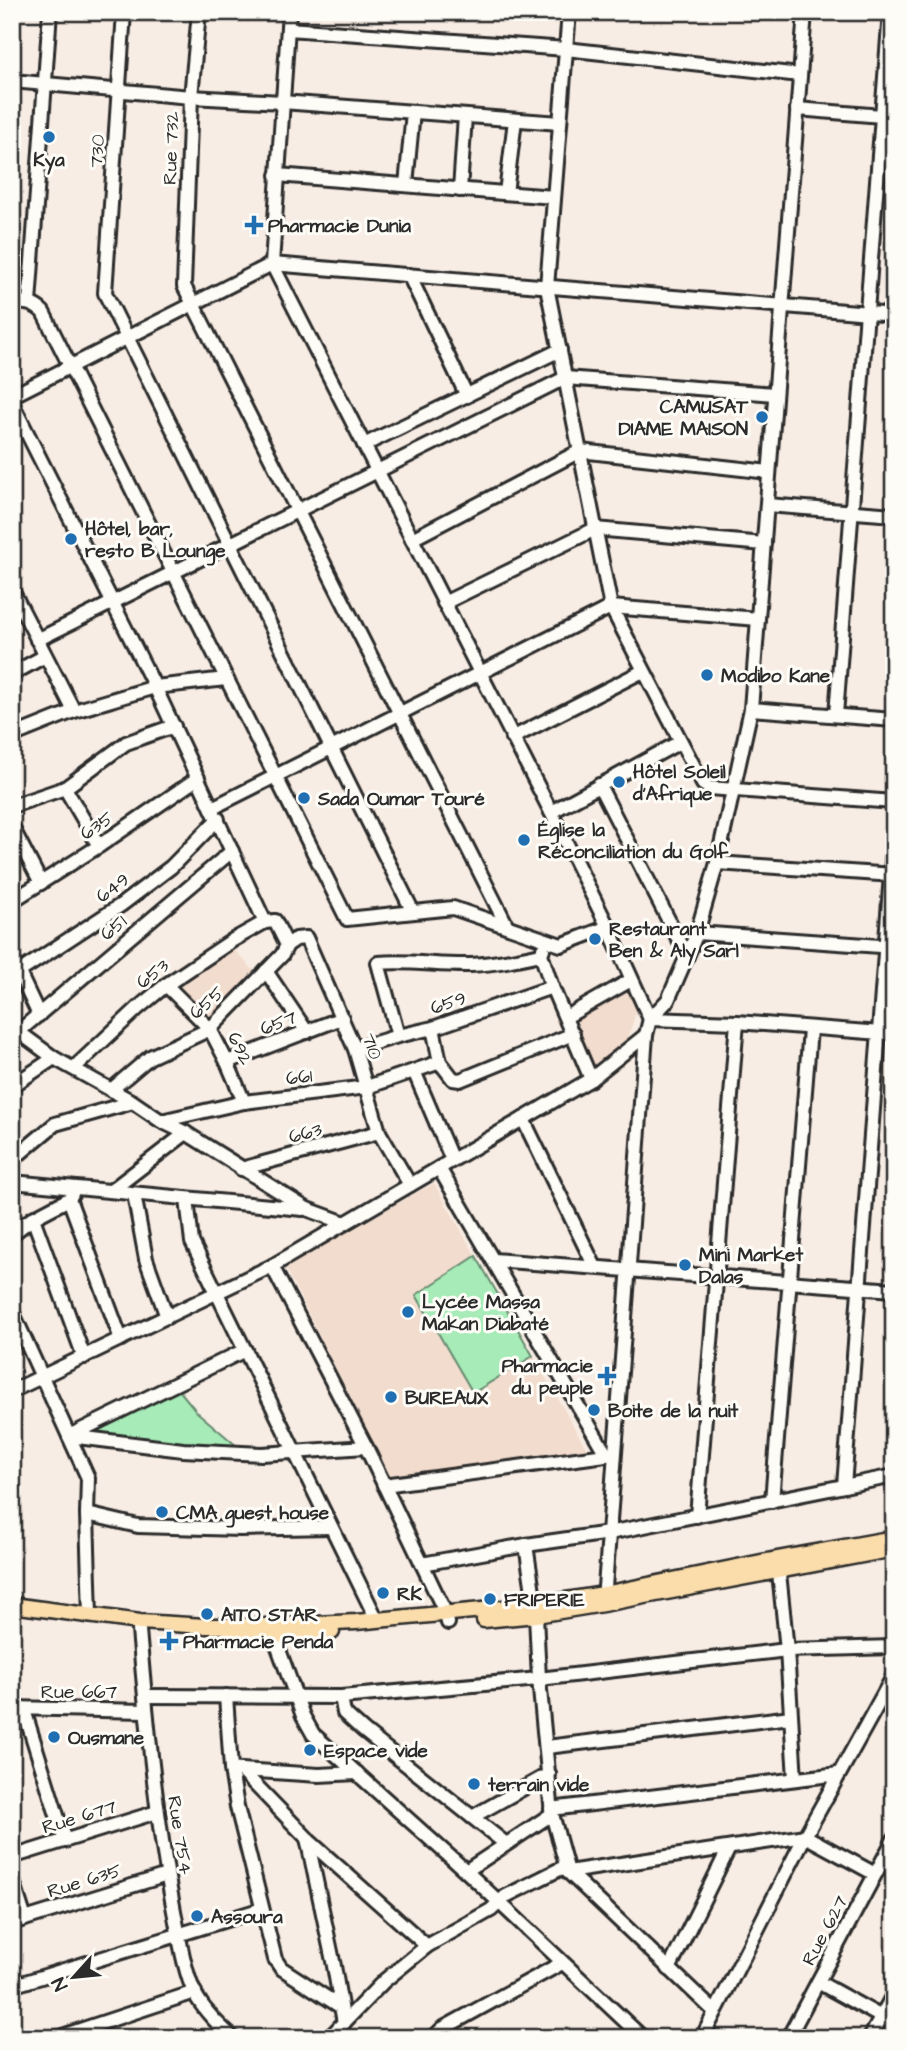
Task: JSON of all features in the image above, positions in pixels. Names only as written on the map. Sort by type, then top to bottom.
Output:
[{"type":"main road","points":[[12,1615],[140,1626],[205,1626],[273,1631],[447,1619],[536,1610],[604,1599],[778,1565],[894,1538]]},
{"type":"main road","points":[[778,1565],[894,1549]]},
{"type":"main road","points":[[12,1605],[140,1626]]},
{"type":"main road","points":[[273,1631],[377,1620],[447,1619]]},
{"type":"street","points":[[29,303],[50,12]]},
{"type":"street","name":"730","points":[[124,12],[105,293],[127,338]]},
{"type":"street","name":"Rue 732","points":[[193,304],[184,286],[191,97],[200,12]]},
{"type":"street","points":[[289,12],[272,264],[551,812],[650,1019]]},
{"type":"street","points":[[569,12],[547,287],[611,607],[703,784],[709,788],[894,802]]},
{"type":"street","points":[[604,1599],[609,1533],[610,1454],[629,1269],[646,1035],[650,1019],[668,1000],[697,933],[717,863],[751,709],[805,12]]},
{"type":"street","points":[[836,715],[867,313],[888,116],[890,12]]},
{"type":"street","points":[[288,29],[566,49],[800,75]]},
{"type":"street","points":[[12,81],[191,97],[560,123]]},
{"type":"street","points":[[797,109],[888,116]]},
{"type":"street","points":[[406,186],[413,112]]},
{"type":"street","points":[[460,190],[466,116]]},
{"type":"street","points":[[506,194],[515,120]]},
{"type":"street","points":[[277,175],[554,197]]},
{"type":"street","points":[[12,396],[272,264],[894,315]]},
{"type":"street","points":[[408,275],[467,396]]},
{"type":"street","points":[[12,302],[29,303],[43,312],[347,919],[453,908],[562,945],[608,927]]},
{"type":"street","points":[[193,304],[507,926]]},
{"type":"street","points":[[127,338],[413,912]]},
{"type":"street","points":[[364,445],[560,350]]},
{"type":"street","points":[[37,640],[565,378],[775,394]]},
{"type":"street","points":[[12,403],[155,687],[265,922],[275,921],[285,950]]},
{"type":"street","points":[[412,539],[580,451],[769,472]]},
{"type":"street","points":[[767,505],[894,516]]},
{"type":"street","points":[[444,603],[595,529],[764,544]]},
{"type":"street","points":[[12,590],[74,711]]},
{"type":"street","points":[[611,607],[758,619]]},
{"type":"street","name":"649","points":[[19,972],[171,867],[215,813],[275,776],[611,607]]},
{"type":"street","points":[[12,674],[45,656]]},
{"type":"street","points":[[512,738],[643,671]]},
{"type":"street","points":[[12,736],[74,711],[155,687],[226,679]]},
{"type":"street","points":[[751,709],[894,719]]},
{"type":"street","points":[[12,806],[65,788],[127,743],[174,726]]},
{"type":"street","points":[[551,812],[680,742]]},
{"type":"street","name":"635","points":[[12,901],[99,846],[198,778]]},
{"type":"street","points":[[599,785],[687,956]]},
{"type":"street","points":[[65,788],[99,846]]},
{"type":"street","points":[[12,827],[41,883]]},
{"type":"street","points":[[844,1486],[878,1033],[889,947],[894,836]]},
{"type":"street","name":"651","points":[[15,1030],[38,1015],[232,851]]},
{"type":"street","points":[[717,863],[892,874]]},
{"type":"street","name":"653","points":[[74,1068],[138,1007],[166,985],[265,922]]},
{"type":"street","points":[[697,933],[889,947]]},
{"type":"street","name":"710","points":[[285,950],[296,939],[306,938],[355,1049],[379,1132],[410,1185]]},
{"type":"street","points":[[546,940],[541,954],[591,1079]]},
{"type":"street","name":"655","points":[[111,1090],[150,1057],[211,1029],[285,950]]},
{"type":"street","points":[[398,1036],[377,962],[471,965],[510,961],[541,954]]},
{"type":"street","points":[[12,958],[38,1015]]},
{"type":"street","points":[[266,971],[307,1031]]},
{"type":"street","points":[[566,1017],[632,980]]},
{"type":"street","name":"692","points":[[166,985],[211,1029],[244,1102]]},
{"type":"street","name":"659","points":[[355,1049],[433,1028],[552,987]]},
{"type":"street","name":"657","points":[[228,1062],[342,1018]]},
{"type":"street","points":[[650,1019],[894,1034]]},
{"type":"street","points":[[697,1516],[737,1023]]},
{"type":"street","points":[[433,1028],[440,1062],[453,1079],[460,1080],[573,1034]]},
{"type":"street","points":[[772,1501],[810,1029]]},
{"type":"street","points":[[15,1030],[54,1058],[186,1133],[307,1209],[345,1223]]},
{"type":"street","points":[[12,1391],[272,1266],[591,1079],[646,1035]]},
{"type":"street","points":[[12,1086],[54,1058]]},
{"type":"street","name":"661","points":[[161,1121],[244,1102],[367,1087],[440,1062]]},
{"type":"street","points":[[414,1072],[452,1160]]},
{"type":"street","points":[[12,1160],[55,1124],[133,1102]]},
{"type":"street","points":[[523,1119],[595,1267]]},
{"type":"street","name":"663","points":[[241,1169],[379,1132]]},
{"type":"street","points":[[112,1191],[186,1133]]},
{"type":"street","points":[[439,1168],[610,1454]]},
{"type":"street","points":[[12,1182],[72,1194],[112,1191],[307,1209]]},
{"type":"street","points":[[12,1234],[72,1194]]},
{"type":"street","points":[[72,1194],[121,1339]]},
{"type":"street","points":[[134,1194],[146,1259],[167,1317]]},
{"type":"street","points":[[187,1199],[192,1242],[377,1620]]},
{"type":"street","points":[[33,1218],[84,1357]]},
{"type":"street","points":[[493,1261],[894,1290]]},
{"type":"street","points":[[272,1266],[366,1447],[447,1619]]},
{"type":"street","points":[[13,1315],[88,1478],[90,1616]]},
{"type":"street","points":[[69,1436],[245,1350]]},
{"type":"street","points":[[69,1436],[183,1450],[262,1454],[366,1447]]},
{"type":"street","points":[[384,1485],[610,1454]]},
{"type":"street","points":[[422,1564],[609,1533],[894,1476]]},
{"type":"street","points":[[87,1514],[138,1526],[240,1529],[331,1527]]},
{"type":"street","points":[[526,1545],[536,1610],[539,1679],[552,1812],[567,1869],[714,2011]]},
{"type":"street","points":[[778,1565],[787,1650],[795,1779]]},
{"type":"street","name":"Rue 754","points":[[140,1626],[145,1711],[167,1875],[179,1935],[195,1992],[207,2013],[233,2038]]},
{"type":"street","points":[[273,1631],[303,1716],[313,1734],[466,1871],[643,2038]]},
{"type":"street","points":[[145,1696],[341,1697],[539,1679],[787,1650],[894,1647]]},
{"type":"street","points":[[702,2038],[805,1836],[894,1675]]},
{"type":"street","points":[[226,1696],[236,1769],[237,1807],[275,1959],[281,1968],[341,2007]]},
{"type":"street","points":[[341,1697],[344,1713],[364,1731],[506,1844]]},
{"type":"street","points":[[18,1709],[65,1841]]},
{"type":"street","name":"Rue 667","points":[[18,1709],[145,1711]]},
{"type":"street","points":[[547,1747],[791,1717]]},
{"type":"street","points":[[236,1769],[319,1775],[357,1773]]},
{"type":"street","points":[[236,1769],[307,1838],[427,1946]]},
{"type":"street","points":[[472,1817],[549,1774]]},
{"type":"street","points":[[466,1871],[552,1812],[839,1774]]},
{"type":"street","name":"Rue 677","points":[[12,1857],[158,1812]]},
{"type":"street","points":[[329,2038],[384,1981],[427,1946],[491,1910],[506,1896],[567,1869],[805,1836],[875,1874]]},
{"type":"street","points":[[307,1838],[344,2023]]},
{"type":"street","name":"Rue 627","points":[[788,2038],[894,1839]]},
{"type":"street","points":[[669,1969],[729,1848]]},
{"type":"street","name":"Rue 635","points":[[18,1921],[167,1875]]},
{"type":"street","points":[[12,1878],[18,1921]]},
{"type":"street","points":[[12,1986],[262,1909]]},
{"type":"street","points":[[433,2038],[442,2029],[562,1964]]},
{"type":"street","points":[[818,1982],[894,2024]]},
{"type":"street","points":[[56,2038],[195,1992]]},
{"type":"street","points":[[870,2038],[894,1993]]},
{"type":"shaded area","points":[[231,946],[255,972],[207,1023],[170,984]]},
{"type":"shaded area","points":[[626,986],[636,1012],[625,1048],[591,1067],[569,1018]]},
{"type":"shaded area","name":"Lycée Massa Makan Diabaté","points":[[434,1183],[589,1453],[393,1482],[285,1267]]},
{"type":"green space","points":[[476,1256],[533,1356],[473,1393],[416,1295]]},
{"type":"green space","points":[[175,1385],[197,1412],[245,1453],[69,1436]]},
{"type":"place","name":"Kya","points":[[49,137]]},
{"type":"place","name":"Pharmacie Dunia","points":[[254,225]]},
{"type":"place","name":"CAMUSAT DIAME MAISON","points":[[762,417]]},
{"type":"place","name":"Hôtel, bar, resto B Lounge","points":[[71,539]]},
{"type":"place","name":"Modibo Kane","points":[[707,675]]},
{"type":"place","name":"Hôtel Soleil d'Afrique","points":[[619,782]]},
{"type":"place","name":"Sada Oumar Touré","points":[[304,798]]},
{"type":"place","name":"Église la Réconciliation du Golf","points":[[524,840]]},
{"type":"place","name":"Restaurant Ben & Aly Sarl","points":[[595,939]]},
{"type":"place","name":"Mini Market Dalas","points":[[685,1265]]},
{"type":"place","name":"Lycée Massa Makan Diabaté","points":[[408,1312]]},
{"type":"place","name":"Pharmacie du peuple","points":[[607,1376]]},
{"type":"place","name":"BUREAUX","points":[[391,1397]]},
{"type":"place","name":"Boite de la nuit","points":[[594,1410]]},
{"type":"place","name":"CMA guest house","points":[[162,1512]]},
{"type":"place","name":"RK","points":[[383,1593]]},
{"type":"place","name":"FRIPERIE","points":[[490,1599]]},
{"type":"place","name":"AITO STAR","points":[[207,1614]]},
{"type":"place","name":"Pharmacie Penda","points":[[169,1641]]},
{"type":"place","name":"Ousmane","points":[[54,1737]]},
{"type":"place","name":"Espace vide","points":[[310,1750]]},
{"type":"place","name":"terrain vide","points":[[474,1784]]},
{"type":"place","name":"Assoura","points":[[197,1916]]}]
